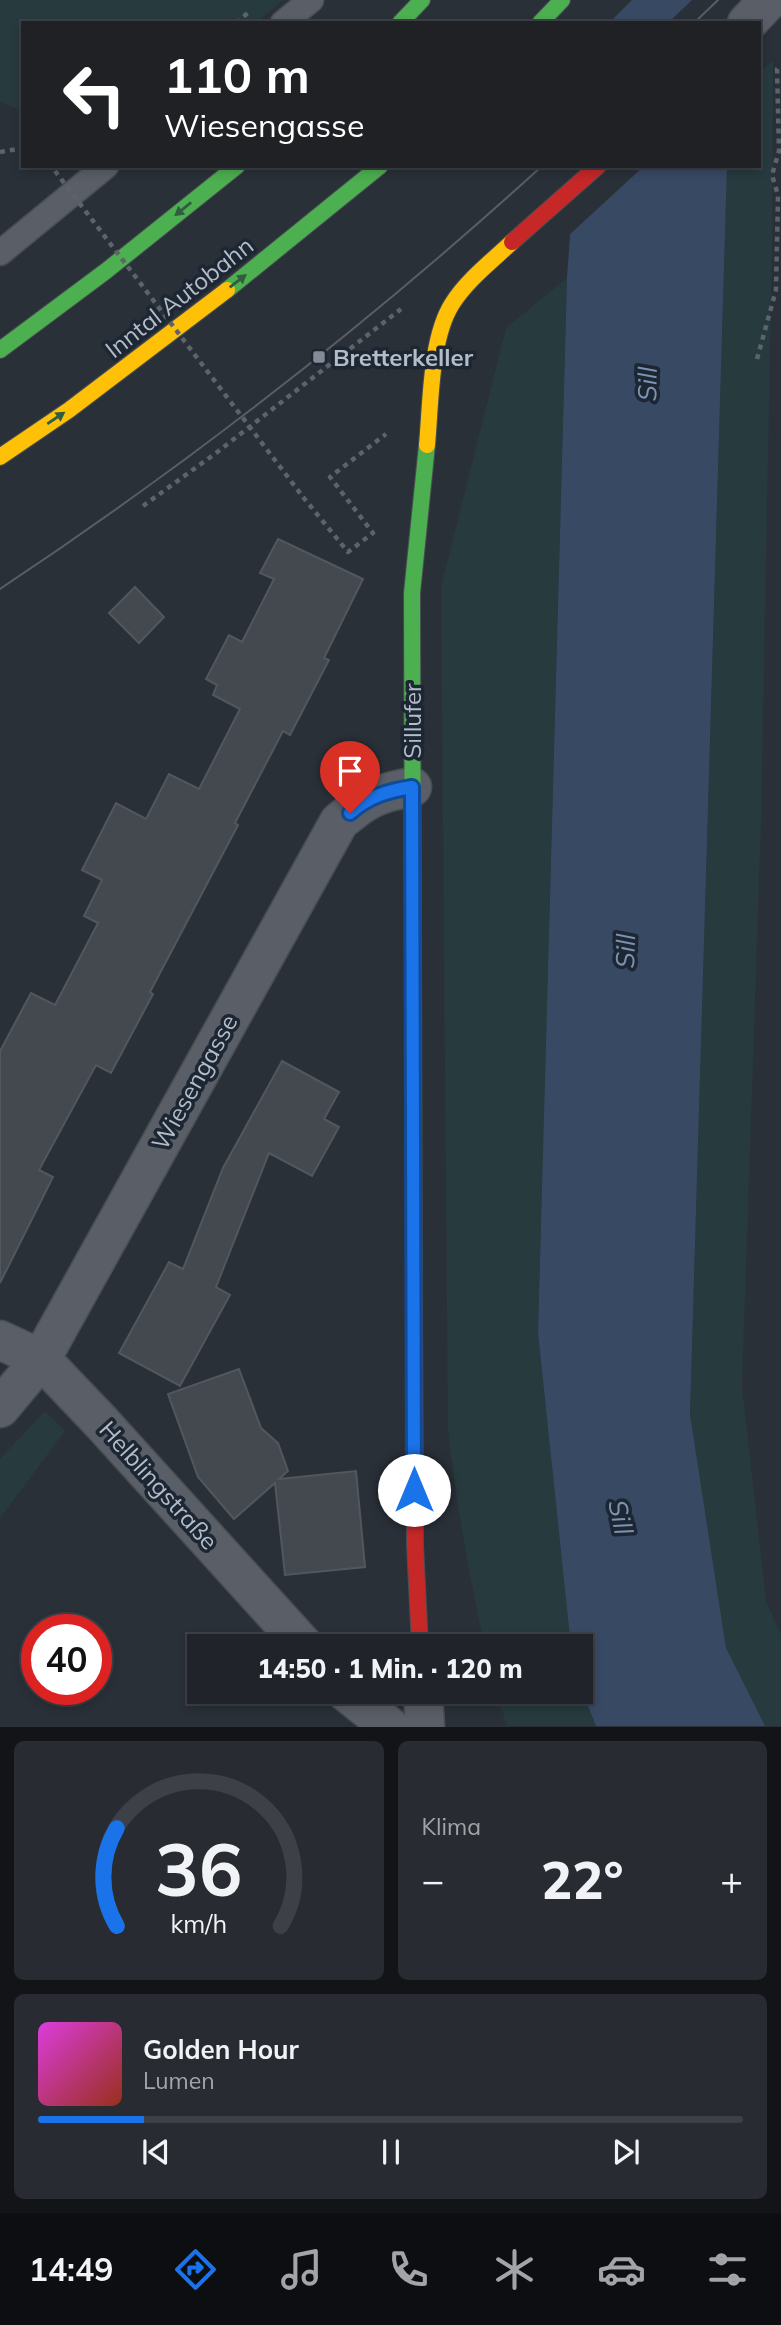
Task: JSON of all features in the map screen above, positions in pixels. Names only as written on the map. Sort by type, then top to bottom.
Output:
[{"type":"main road","points":[[402,21],[422,0]]},
{"type":"main road","points":[[542,21],[562,0]]},
{"type":"main road","points":[[0,349],[106,271],[235,168]]},
{"type":"main road","name":"Inntal Autobahn","points":[[0,457],[69,410],[194,316],[378,168]]},
{"type":"main road","name":"Sillufer","points":[[419,1634],[415,1544],[412,593],[437,344],[443,321],[453,302],[469,283],[596,168]]},
{"type":"street","points":[[749,21],[769,0]]},
{"type":"street","name":"Wiesengasse","points":[[0,1408],[41,1359],[339,822],[361,803],[384,792],[412,787]]},
{"type":"street","name":"Helblingstraße","points":[[0,1340],[41,1359],[293,1634]]},
{"type":"street","points":[[361,1704],[390,1727]]},
{"type":"street","points":[[424,1704],[425,1727]]},
{"type":"lane","points":[[285,21],[311,0]]},
{"type":"lane","points":[[0,253],[104,168]]},
{"type":"path","points":[[757,359],[776,290],[778,195],[772,175],[779,151],[777,69],[781,65]]},
{"type":"path","points":[[0,152],[21,148]]},
{"type":"path","points":[[55,171],[348,552],[373,533],[330,477],[377,440],[431,407]]},
{"type":"path","points":[[143,506],[216,453],[404,307]]},
{"type":"green space","points":[[0,0],[283,0],[258,21],[21,21],[21,110],[0,102]]},
{"type":"green space","points":[[773,60],[761,821],[742,1387],[766,1601],[781,1635],[781,1726],[765,1726],[726,1648],[690,1414],[727,168],[761,168],[761,71]]},
{"type":"green space","points":[[567,278],[538,1333],[570,1634],[482,1634],[463,1539],[448,1429],[441,587],[506,328]]},
{"type":"green space","points":[[45,1411],[65,1431],[0,1518],[0,1459]]},
{"type":"green space","points":[[500,1704],[587,1704],[596,1726],[507,1726]]},
{"type":"water","points":[[585,0],[755,0],[748,21],[583,21]]},
{"type":"water","name":"Sill","points":[[575,168],[727,168],[690,1414],[726,1648],[765,1726],[596,1726],[587,1704],[593,1704],[593,1634],[570,1634],[538,1333],[567,278]]},
{"type":"pier","points":[[582,0],[632,0],[611,21],[580,21]]},
{"type":"pier","points":[[692,0],[759,0],[752,21],[670,21]]},
{"type":"pier","points":[[571,168],[642,168],[567,237]]},
{"type":"building","points":[[278,539],[363,579],[324,658],[329,660],[290,735],[283,731],[111,1073],[96,1065],[39,1170],[53,1177],[0,1283],[0,1051],[31,993],[55,1005],[98,923],[84,916],[102,880],[82,870],[116,803],[146,819],[169,774],[199,789],[240,709],[213,695],[217,685],[206,679],[229,635],[242,642],[274,579],[260,573]]},
{"type":"building","points":[[135,587],[164,617],[139,643],[109,613]]},
{"type":"building","points":[[282,1061],[339,1092],[324,1119],[339,1127],[312,1176],[269,1153],[216,1287],[230,1295],[180,1386],[119,1353],[169,1262],[183,1269],[223,1168]]},
{"type":"building","points":[[239,1369],[261,1428],[278,1443],[288,1471],[279,1479],[356,1471],[365,1567],[285,1575],[275,1483],[234,1519],[198,1477],[168,1394]]},
{"type":"tram line","points":[[696,21],[718,0]]},
{"type":"tram line","points":[[0,589],[141,491],[279,388],[412,280],[540,168]]},
{"type":"traffic: fast","points":[[402,21],[422,0]]},
{"type":"traffic: fast","points":[[542,21],[562,0]]},
{"type":"traffic: fast","points":[[0,350],[106,271],[235,168]]},
{"type":"traffic: fast","points":[[227,290],[378,168]]},
{"type":"traffic: fast","points":[[414,1307],[412,593],[427,445]]},
{"type":"traffic: slow","points":[[427,445],[435,353],[445,318],[465,287],[512,242]]},
{"type":"traffic: slow","points":[[0,457],[69,410],[227,290]]},
{"type":"traffic: jam","points":[[512,242],[596,168]]},
{"type":"traffic: jam","points":[[414,1307],[415,1544],[419,1634]]},
{"type":"place","name":"Bretterkeller","points":[[319,357]]},
{"type":"route","points":[[350,813],[361,803],[384,792],[412,787],[414,1490]]}]
